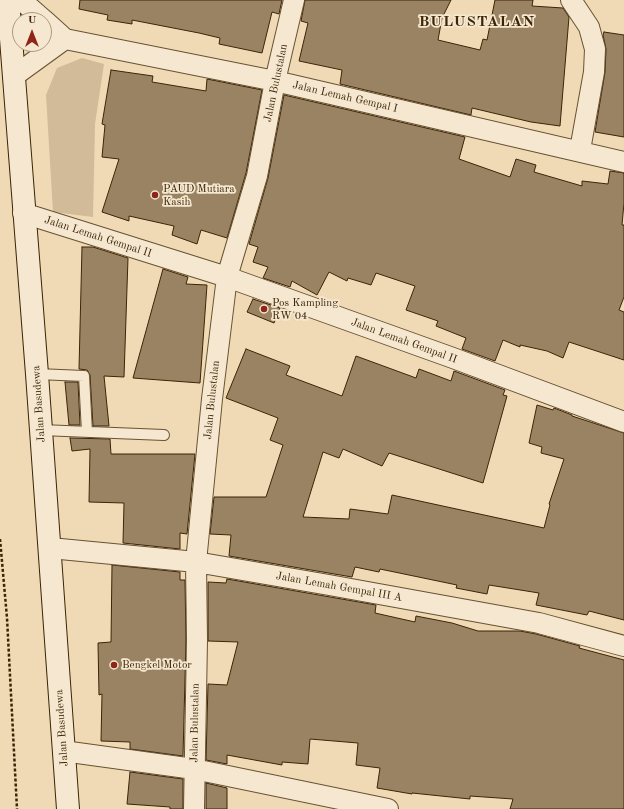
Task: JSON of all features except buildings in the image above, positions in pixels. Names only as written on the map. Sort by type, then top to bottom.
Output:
[{"type":"street","name":"Jalan Basudewa","points":[[8,0],[23,213],[50,548],[68,809]]},
{"type":"street","name":"Jalan Lemah Gempal I","points":[[21,0],[35,12]]},
{"type":"street","name":"Jalan Bulustalan","points":[[194,809],[197,640],[196,562],[212,398],[227,277],[257,176],[275,81],[294,0]]},
{"type":"street","points":[[571,0],[589,27],[595,49],[594,72],[580,150]]},
{"type":"street","name":"Jalan Lemah Gempal I","points":[[52,27],[66,39],[275,81],[580,150],[624,162]]},
{"type":"street","points":[[14,76],[66,39]]},
{"type":"street","name":"Jalan Lemah Gempal II","points":[[23,213],[227,277],[453,358],[624,422]]},
{"type":"street","name":"Jalan Lemah Gempal III A","points":[[50,548],[196,562],[329,584],[540,623],[624,646]]},
{"type":"street","points":[[63,751],[194,769],[388,809]]},
{"type":"lane","points":[[37,374],[84,376],[87,432]]},
{"type":"lane","points":[[41,430],[164,436]]},
{"type":"path","points":[[0,539],[7,618],[17,809]]},
{"type":"shaded area","points":[[82,58],[104,64],[95,124],[93,217],[53,212],[46,95],[57,68]]},
{"type":"place","name":"PAUD Mutiara Kasih","points":[[155,195]]},
{"type":"place","name":"Pos Kampling RW 04","points":[[264,309]]},
{"type":"place","name":"Bengkel Motor","points":[[114,665]]},
{"type":"district","name":"BULUSTALAN","points":[[477,22]]}]
